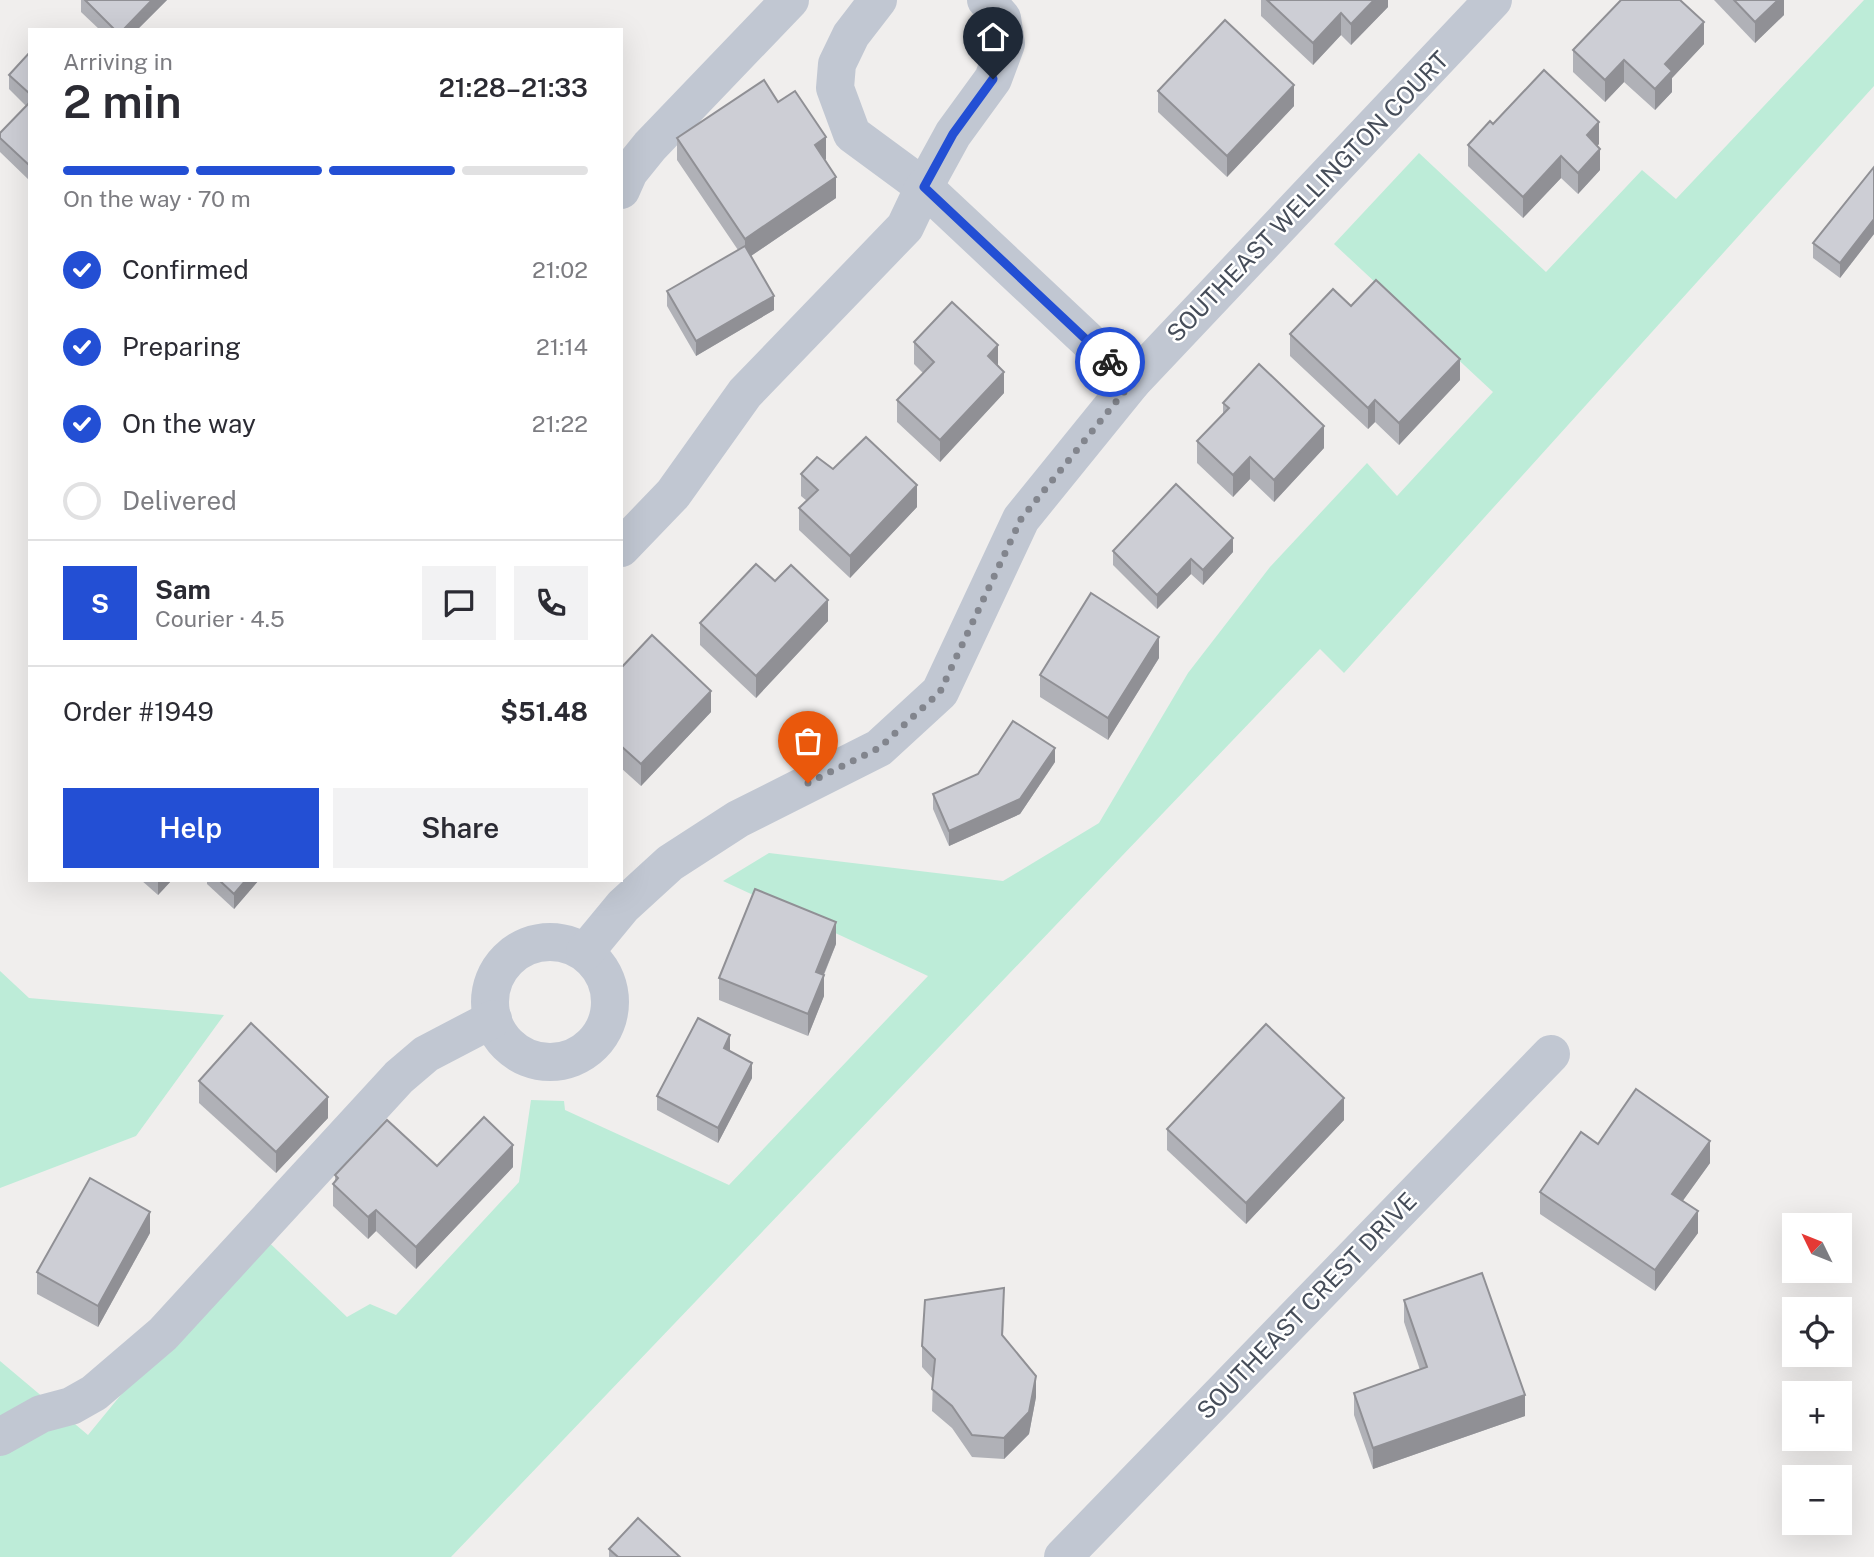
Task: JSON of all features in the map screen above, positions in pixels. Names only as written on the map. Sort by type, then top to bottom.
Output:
[{"type":"street","points":[[623,186],[629,172],[650,146],[790,0]]},
{"type":"street","points":[[623,546],[673,495],[745,393],[905,227],[953,134],[993,79],[1006,44],[1002,18],[986,0]]},
{"type":"street","name":"SOUTHEAST WELLINGTON COURT","points":[[585,952],[623,906],[670,863],[738,819],[879,748],[940,692],[1021,519],[1132,382],[1493,0]]},
{"type":"street","points":[[875,1],[846,45],[837,64],[835,88],[852,134],[924,187],[1132,382]]},
{"type":"street","points":[[538,942],[562,942],[585,952],[601,968],[610,989],[611,1005],[606,1026],[591,1047],[573,1059],[553,1063],[533,1060],[513,1050],[499,1035],[493,1019],[490,990],[499,970],[514,953],[538,942]]},
{"type":"street","points":[[0,1437],[41,1414],[71,1406],[113,1378],[163,1335],[399,1077],[426,1054],[493,1019]]},
{"type":"street","name":"SOUTHEAST CREST DRIVE","points":[[1063,1557],[1551,1054]]},
{"type":"green space","points":[[1864,0],[1874,0],[1874,86],[1344,673],[1320,649],[451,1557],[0,1557],[0,1361],[88,1435],[256,1230],[347,1317],[370,1304],[396,1315],[519,1182],[531,1100],[564,1101],[565,1110],[729,1185],[928,976],[723,881],[769,853],[1003,881],[1099,823],[1188,673],[1270,567],[1367,463],[1397,496],[1493,392],[1334,244],[1419,153],[1546,272],[1642,170],[1676,199]]},
{"type":"green space","points":[[0,971],[29,998],[224,1015],[136,1136],[0,1188]]},
{"type":"building","points":[[85,0],[152,0],[125,28],[113,28]]},
{"type":"building","points":[[1267,0],[1374,0],[1351,24],[1341,13],[1313,43]]},
{"type":"building","points":[[1621,0],[1680,0],[1704,22],[1665,64],[1672,71],[1655,89],[1624,60],[1605,80],[1573,50]]},
{"type":"building","points":[[1734,0],[1778,0],[1755,22]]},
{"type":"building","points":[[1225,20],[1294,85],[1227,156],[1158,91]]},
{"type":"building","points":[[28,54],[28,92],[9,75]]},
{"type":"building","points":[[1544,70],[1599,122],[1587,135],[1600,149],[1578,173],[1561,156],[1523,197],[1468,145],[1490,121],[1493,124]]},
{"type":"building","points":[[764,80],[778,102],[795,91],[826,137],[815,145],[836,177],[745,239],[677,138]]},
{"type":"building","points":[[28,104],[28,164],[0,138],[0,133]]},
{"type":"building","points":[[1874,167],[1874,219],[1840,263],[1813,243]]},
{"type":"building","points":[[745,246],[774,296],[696,341],[667,291]]},
{"type":"building","points":[[1376,280],[1460,359],[1399,423],[1375,400],[1368,408],[1290,334],[1333,289],[1351,306]]},
{"type":"building","points":[[952,302],[998,345],[988,356],[1004,372],[940,440],[897,400],[934,362],[914,342]]},
{"type":"building","points":[[1259,364],[1324,426],[1274,480],[1250,457],[1233,475],[1197,441],[1229,408],[1223,403]]},
{"type":"building","points":[[866,437],[917,485],[850,556],[799,508],[818,490],[801,474],[817,457],[833,469]]},
{"type":"building","points":[[1176,484],[1233,538],[1203,570],[1191,559],[1157,595],[1113,551]]},
{"type":"building","points":[[756,564],[775,581],[791,565],[828,600],[756,676],[700,623]]},
{"type":"building","points":[[1091,593],[1159,637],[1108,718],[1040,675]]},
{"type":"building","points":[[652,635],[711,691],[641,764],[623,748],[623,666]]},
{"type":"building","points":[[1013,721],[1055,748],[1020,799],[949,831],[933,794],[978,774]]},
{"type":"building","points":[[221,882],[244,882],[234,894]]},
{"type":"building","points":[[755,889],[836,922],[816,972],[824,975],[808,1014],[719,978]]},
{"type":"building","points":[[698,1018],[730,1035],[724,1048],[752,1063],[718,1128],[657,1096]]},
{"type":"building","points":[[251,1023],[328,1097],[276,1152],[199,1081]]},
{"type":"building","points":[[1266,1024],[1344,1098],[1246,1203],[1167,1129]]},
{"type":"building","points":[[1636,1089],[1710,1141],[1672,1194],[1698,1211],[1655,1270],[1540,1192],[1581,1132],[1598,1144]]},
{"type":"building","points":[[484,1117],[513,1145],[416,1247],[376,1210],[368,1217],[333,1184],[338,1178],[335,1175],[387,1120],[437,1166]]},
{"type":"building","points":[[90,1178],[150,1212],[98,1306],[37,1272]]},
{"type":"building","points":[[1482,1273],[1525,1395],[1373,1448],[1354,1393],[1427,1367],[1404,1300]]},
{"type":"building","points":[[1004,1288],[1002,1335],[1036,1376],[1029,1412],[1004,1438],[972,1435],[952,1406],[932,1389],[935,1359],[922,1346],[925,1300]]},
{"type":"building","points":[[638,1518],[680,1557],[618,1557],[609,1549]]},
{"type":"way so far","points":[[808,783],[879,748],[940,692],[1021,519],[1132,382],[1110,362]]},
{"type":"route","points":[[993,79],[953,134],[924,187],[1110,362]]}]
